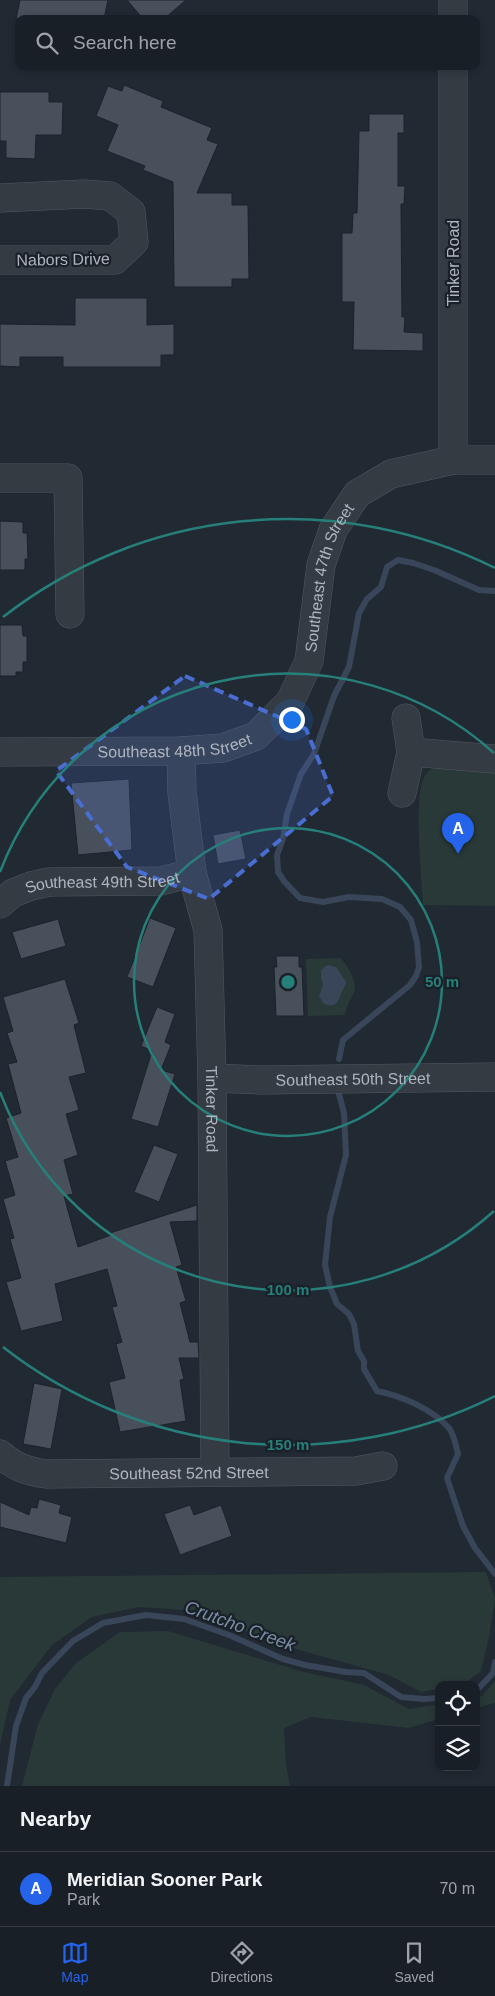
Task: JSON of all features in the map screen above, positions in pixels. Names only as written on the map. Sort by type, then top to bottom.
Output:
[{"type":"street","points":[[453,0],[453,15]]},
{"type":"street","name":"Tinker Road","points":[[453,70],[453,460]]},
{"type":"street","name":"Nabors Drive","points":[[0,198],[84,194],[110,196],[131,212],[134,242],[115,260],[0,260]]},
{"type":"street","name":"Southeast 47th Street","points":[[309,661],[321,566],[333,530],[357,494],[391,474],[453,460],[495,460]]},
{"type":"street","points":[[0,478],[68,478],[70,614]]},
{"type":"street","name":"Southeast 48th Street","points":[[0,752],[181,751],[223,748],[256,736],[290,702],[309,661]]},
{"type":"street","points":[[402,793],[411,752],[406,718]]},
{"type":"street","name":"Tinker Road","points":[[181,751],[182,793],[192,874],[208,930],[212,1078],[215,1471]]},
{"type":"street","points":[[411,752],[495,760]]},
{"type":"street","name":"Southeast 49th Street","points":[[6,899],[31,886],[49,882],[161,881],[192,874]]},
{"type":"street","name":"Southeast 50th Street","points":[[212,1078],[260,1080],[495,1077]]},
{"type":"street","name":"Southeast 52nd Street","points":[[0,1454],[10,1464],[26,1471],[46,1474],[356,1471],[382,1466]]},
{"type":"highlighted area","points":[[185,676],[306,729],[333,796],[209,899],[127,867],[56,771]]},
{"type":"shaded area","points":[[447,765],[495,767],[495,906],[423,905],[419,798],[426,774],[430,770]]},
{"type":"shaded area","points":[[341,958],[355,983],[354,992],[345,1015],[308,1016],[306,959]]},
{"type":"shaded area","points":[[486,1572],[495,1599],[481,1671],[468,1681],[435,1681],[435,1690],[421,1692],[389,1675],[299,1650],[184,1610],[138,1607],[92,1617],[52,1645],[10,1700],[0,1745],[0,1577]]},
{"type":"shaded area","points":[[168,1631],[300,1671],[364,1685],[409,1709],[435,1705],[435,1720],[409,1728],[311,1717],[284,1728],[286,1764],[290,1786],[22,1786],[38,1724],[55,1689],[76,1663],[120,1632]]},
{"type":"shaded area","points":[[495,1681],[495,1703],[480,1707],[480,1696]]},
{"type":"water","points":[[328,965],[336,967],[346,982],[340,997],[333,1005],[324,1004],[319,996],[323,985],[321,970]]},
{"type":"building","points":[[20,0],[108,0],[105,15],[17,15]]},
{"type":"building","points":[[127,0],[186,0],[169,15],[140,15]]},
{"type":"building","points":[[124,85],[163,101],[161,107],[212,128],[207,140],[218,144],[197,193],[232,193],[232,205],[248,205],[249,279],[232,279],[232,287],[174,287],[173,182],[143,170],[145,166],[107,151],[118,125],[96,116],[108,86],[122,91]]},
{"type":"building","points":[[0,92],[49,92],[49,102],[63,102],[62,135],[36,135],[35,159],[6,158],[6,141],[0,141]]},
{"type":"building","points":[[369,114],[404,114],[404,133],[398,133],[398,186],[405,186],[404,204],[401,204],[402,317],[405,317],[404,332],[423,333],[423,351],[353,350],[354,302],[342,302],[342,233],[352,233],[353,213],[357,213],[359,131],[369,131]]},
{"type":"building","points":[[75,298],[147,298],[147,325],[174,324],[174,355],[161,355],[161,367],[63,367],[63,357],[20,357],[20,367],[0,366],[0,324],[75,325]]},
{"type":"building","points":[[0,521],[23,522],[23,533],[27,533],[28,559],[25,559],[25,570],[0,570]]},
{"type":"building","points":[[0,625],[22,625],[23,636],[27,636],[27,662],[23,662],[23,672],[16,672],[16,676],[0,676]]},
{"type":"building","points":[[129,779],[132,850],[78,855],[71,783]]},
{"type":"building","points":[[240,830],[246,859],[218,864],[213,835]]},
{"type":"building","points":[[150,918],[176,928],[153,987],[127,977]]},
{"type":"building","points":[[58,919],[66,946],[21,959],[12,932]]},
{"type":"building","points":[[276,956],[299,956],[299,967],[302,967],[304,1016],[276,1016],[274,967],[277,967]]},
{"type":"building","points":[[65,979],[79,1023],[74,1025],[86,1073],[69,1077],[79,1110],[66,1114],[78,1155],[64,1160],[73,1194],[64,1196],[78,1247],[111,1235],[110,1233],[197,1205],[197,1221],[170,1222],[182,1265],[176,1267],[186,1301],[180,1303],[190,1342],[198,1342],[199,1358],[179,1358],[184,1379],[180,1380],[186,1421],[120,1432],[109,1382],[125,1378],[116,1344],[122,1342],[112,1307],[117,1306],[107,1269],[55,1284],[63,1321],[21,1331],[6,1282],[21,1278],[10,1239],[14,1238],[3,1199],[15,1195],[5,1161],[18,1157],[6,1118],[21,1113],[8,1064],[17,1062],[7,1033],[13,1031],[3,997]]},
{"type":"building","points":[[157,1007],[175,1014],[165,1042],[171,1045],[161,1070],[175,1074],[158,1127],[131,1119],[152,1051],[141,1046]]},
{"type":"building","points":[[154,1145],[178,1154],[159,1202],[134,1192]]},
{"type":"building","points":[[34,1383],[62,1389],[51,1449],[23,1444]]},
{"type":"building","points":[[39,1499],[61,1505],[59,1513],[72,1517],[66,1543],[0,1527],[0,1502],[29,1515],[31,1507],[37,1508]]},
{"type":"building","points":[[190,1505],[194,1515],[221,1505],[232,1536],[180,1555],[164,1514]]},
{"type":"waterway","name":"Crutcho Creek","points":[[339,1059],[343,1040],[410,985],[419,967],[417,942],[411,920],[400,907],[382,899],[349,897],[323,902],[300,898],[278,872],[277,855],[283,839],[287,814],[301,774],[314,754],[334,696],[349,667],[359,613],[367,599],[381,587],[387,567],[398,560],[413,563],[479,590],[495,591]]},
{"type":"waterway","name":"Crutcho Creek","points":[[339,1094],[344,1113],[346,1155],[330,1217],[325,1265],[330,1287],[337,1304],[349,1314],[354,1324],[358,1351],[364,1361],[364,1369],[377,1391],[416,1404],[442,1421],[451,1431],[458,1454],[447,1478],[463,1526],[475,1548],[495,1574]]},
{"type":"waterway","name":"Crutcho Creek","points":[[7,1786],[16,1726],[26,1698],[35,1687],[42,1673],[73,1641],[103,1623],[146,1615],[184,1619],[229,1635],[283,1659],[305,1665],[364,1673],[401,1697],[435,1698]]},
{"type":"waterway","name":"Crutcho Creek","points":[[480,1687],[493,1673],[495,1662]]},
{"type":"place","name":"Meridian Sooner Park","points":[[458,854]]}]
